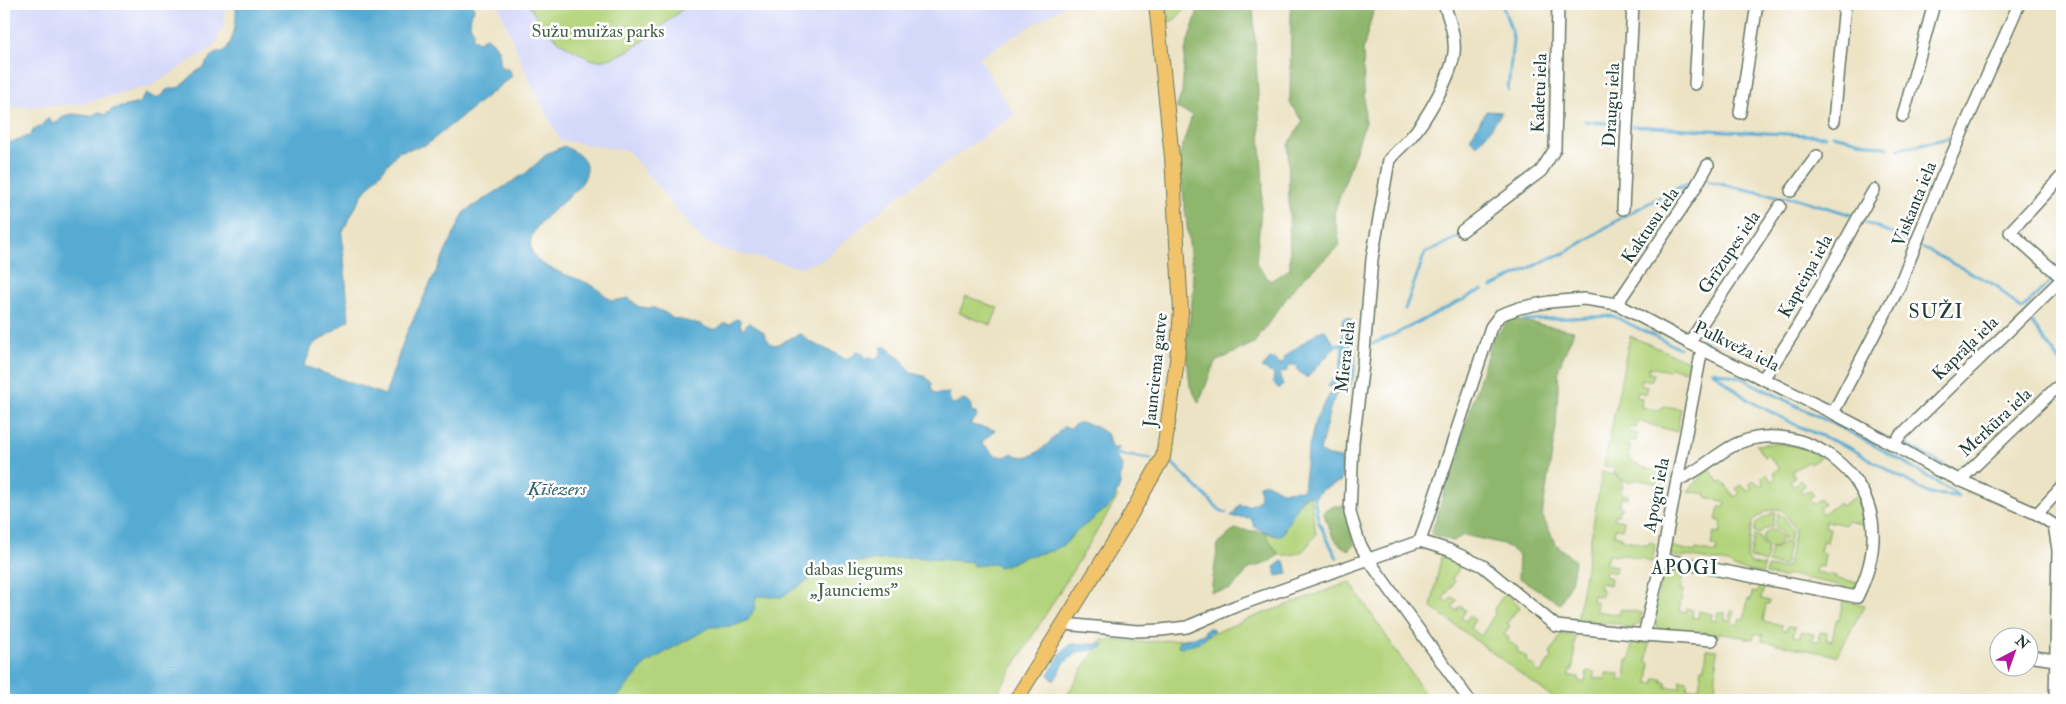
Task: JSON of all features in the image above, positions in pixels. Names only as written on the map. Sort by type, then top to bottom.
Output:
[{"type":"main road","name":"Jaunciema gatve","points":[[1016,700],[1126,523],[1162,457],[1180,335],[1181,310],[1172,156],[1156,4]]},
{"type":"street","name":"Miera iela","points":[[1444,4],[1453,35],[1454,51],[1452,66],[1434,103],[1411,137],[1388,160],[1372,259],[1363,364],[1353,442],[1350,513],[1359,542],[1368,559],[1469,700]]},
{"type":"street","name":"Kadetu iela","points":[[1462,231],[1541,171],[1555,149],[1558,4]]},
{"type":"street","name":"Draugu iela","points":[[1623,209],[1633,4]]},
{"type":"street","points":[[1695,84],[1700,4]]},
{"type":"street","points":[[1740,113],[1757,4]]},
{"type":"street","points":[[1834,121],[1846,4]]},
{"type":"street","points":[[1903,116],[1934,4]]},
{"type":"street","name":"Viskanta iela","points":[[1833,413],[1899,287],[1940,182],[2019,4]]},
{"type":"street","points":[[1791,191],[1818,156]]},
{"type":"street","name":"Kaktusu iela","points":[[1617,304],[1694,190],[1708,164]]},
{"type":"street","points":[[2062,176],[2010,232],[2062,279]]},
{"type":"street","name":"Kapteiņa iela","points":[[1764,377],[1779,357],[1814,300],[1874,190]]},
{"type":"street","name":"Grīzupes iela","points":[[1689,343],[1780,206]]},
{"type":"street","name":"Kaprāļa iela","points":[[1894,445],[1899,437],[1951,385],[2062,279]]},
{"type":"street","name":"Pulkveža iela","points":[[1420,541],[1491,327],[1500,315],[1519,308],[1549,302],[1584,299],[1617,304],[1689,343],[1764,377],[1958,481],[2038,514],[2058,527],[2059,661],[2055,700]]},
{"type":"street","name":"Apogu iela","points":[[1644,635],[1662,559],[1702,349]]},
{"type":"street","name":"Merkūra iela","points":[[1958,481],[2056,388]]},
{"type":"street","points":[[1662,559],[1857,597],[1867,577],[1872,553],[1872,520],[1860,488],[1851,475],[1824,451],[1810,444],[1791,439],[1764,437],[1746,440],[1716,454],[1693,474],[1677,480]]},
{"type":"street","points":[[2038,514],[2062,487]]},
{"type":"street","points":[[1064,624],[1137,631],[1187,627],[1236,606],[1420,541],[1450,550],[1483,566],[1556,626],[1712,640]]},
{"type":"street","points":[[2038,658],[2059,661]]},
{"type":"shaded area","points":[[4,4],[225,4],[224,26],[213,47],[151,86],[79,104],[4,108]]},
{"type":"shaded area","points":[[498,4],[1067,4],[979,58],[1014,115],[894,199],[823,260],[799,267],[721,249],[701,239],[628,151],[560,140],[527,76]]},
{"type":"green space","name":"Sužu muižas parks","points":[[528,4],[689,4],[632,49],[606,59],[594,60],[566,46],[553,36],[537,18]]},
{"type":"green space","points":[[1165,4],[1185,4],[1179,15],[1174,20],[1168,22]]},
{"type":"green space","points":[[1200,4],[1253,4],[1263,186],[1256,264],[1270,281],[1290,269],[1288,145],[1303,121],[1290,103],[1291,4],[1375,4],[1363,50],[1365,124],[1334,213],[1340,245],[1296,285],[1254,343],[1215,362],[1199,403],[1190,386],[1186,347],[1194,287],[1179,157],[1192,115],[1176,108],[1182,93],[1185,51]]},
{"type":"green space","points":[[966,296],[998,308],[991,325],[959,313]]},
{"type":"green space","points":[[1511,319],[1574,331],[1559,367],[1556,428],[1542,515],[1555,543],[1575,561],[1572,579],[1560,604],[1518,577],[1519,555],[1503,544],[1464,535],[1453,541],[1431,534],[1493,337]]},
{"type":"green space","points":[[1630,336],[1690,362],[1688,371],[1670,368],[1669,371],[1649,367],[1648,373],[1654,374],[1652,381],[1642,379],[1641,385],[1648,386],[1646,394],[1638,392],[1636,397],[1642,398],[1641,407],[1658,410],[1665,406],[1681,409],[1677,432],[1638,421],[1636,428],[1630,427],[1629,432],[1638,434],[1636,441],[1629,440],[1628,445],[1631,446],[1628,456],[1644,468],[1670,470],[1667,487],[1635,479],[1630,482],[1623,480],[1614,473],[1615,468],[1604,466]]},
{"type":"green space","points":[[1774,443],[1801,447],[1821,457],[1810,464],[1808,462],[1792,471],[1795,477],[1790,480],[1793,485],[1801,480],[1805,486],[1800,489],[1802,494],[1811,490],[1814,495],[1809,499],[1812,504],[1820,499],[1824,505],[1819,508],[1822,514],[1839,503],[1841,506],[1857,496],[1865,525],[1846,521],[1845,525],[1826,521],[1825,527],[1830,528],[1827,542],[1822,541],[1820,552],[1825,554],[1823,567],[1817,566],[1816,572],[1836,576],[1836,579],[1857,582],[1854,590],[1844,590],[1839,585],[1789,575],[1783,578],[1766,574],[1768,567],[1781,569],[1788,566],[1795,529],[1781,510],[1769,511],[1753,521],[1747,558],[1751,564],[1764,566],[1762,574],[1734,568],[1729,563],[1686,556],[1680,558],[1669,554],[1670,546],[1695,552],[1696,549],[1716,553],[1717,547],[1711,545],[1714,532],[1720,533],[1722,522],[1716,520],[1719,507],[1725,507],[1726,502],[1706,497],[1706,494],[1688,491],[1709,469],[1719,482],[1722,481],[1735,497],[1740,493],[1736,489],[1742,485],[1747,491],[1752,488],[1749,484],[1754,480],[1759,486],[1764,484],[1761,478],[1766,474],[1772,481],[1776,478],[1773,473],[1779,469],[1768,455],[1765,457],[1756,445]]},
{"type":"green space","points":[[1602,472],[1615,475],[1623,482],[1621,493],[1628,495],[1628,498],[1621,497],[1620,504],[1618,504],[1618,506],[1622,507],[1614,519],[1624,521],[1622,529],[1615,528],[1614,535],[1620,536],[1621,539],[1648,545],[1650,542],[1655,544],[1652,562],[1621,554],[1615,556],[1609,554],[1605,564],[1616,566],[1615,573],[1606,571],[1605,576],[1611,578],[1610,585],[1600,583],[1599,588],[1602,589],[1601,597],[1593,595],[1592,601],[1597,603],[1596,611],[1619,615],[1621,609],[1642,613],[1640,624],[1628,629],[1620,624],[1584,622],[1580,625],[1577,621]]},
{"type":"green space","name":"dabas liegums „Jaunciems”","points":[[1078,485],[1118,497],[993,700],[521,700],[556,592]]},
{"type":"green space","points":[[1308,495],[1310,496],[1316,534],[1301,552],[1279,555],[1264,532],[1276,536]]},
{"type":"green space","points":[[1334,506],[1345,506],[1354,544],[1350,550],[1344,548],[1336,540],[1323,512]]},
{"type":"green space","points":[[1775,512],[1772,527],[1764,529],[1760,534],[1754,533],[1756,523]]},
{"type":"green space","points":[[1778,513],[1784,517],[1792,530],[1789,540],[1783,539],[1782,532],[1775,527]]},
{"type":"green space","points":[[1235,529],[1264,532],[1279,555],[1265,564],[1250,568],[1230,590],[1211,592],[1218,544]]},
{"type":"green space","points":[[1772,530],[1778,533],[1781,539],[1778,545],[1772,548],[1766,545],[1763,539],[1766,533]]},
{"type":"green space","points":[[1754,536],[1760,537],[1763,545],[1768,548],[1765,563],[1750,558]]},
{"type":"green space","points":[[1783,542],[1789,543],[1785,564],[1782,566],[1768,563],[1771,549],[1777,548]]},
{"type":"green space","points":[[1442,553],[1463,563],[1452,579],[1455,581],[1443,599],[1448,602],[1452,597],[1457,600],[1452,608],[1457,611],[1460,606],[1466,610],[1461,618],[1466,621],[1469,616],[1475,620],[1470,628],[1481,636],[1495,614],[1494,609],[1505,593],[1520,606],[1507,623],[1510,625],[1504,635],[1509,638],[1508,641],[1518,648],[1517,651],[1527,658],[1526,661],[1536,667],[1535,670],[1540,674],[1552,657],[1550,653],[1562,634],[1575,636],[1573,670],[1570,670],[1569,676],[1579,677],[1579,682],[1585,682],[1587,671],[1594,672],[1594,678],[1606,679],[1606,673],[1620,674],[1619,680],[1625,681],[1627,660],[1630,660],[1632,641],[1649,643],[1647,662],[1650,663],[1648,683],[1654,684],[1655,678],[1662,679],[1662,682],[1666,682],[1666,687],[1680,688],[1680,680],[1688,681],[1687,689],[1699,688],[1702,668],[1705,668],[1707,649],[1717,650],[1715,700],[1556,700],[1431,607]]},
{"type":"green space","points":[[1672,568],[1684,571],[1680,589],[1683,590],[1679,611],[1685,612],[1686,608],[1693,610],[1692,618],[1698,618],[1699,611],[1712,614],[1711,620],[1716,621],[1718,612],[1725,613],[1725,619],[1729,620],[1731,611],[1734,611],[1732,623],[1738,625],[1740,619],[1744,619],[1748,599],[1751,600],[1752,592],[1757,593],[1759,586],[1764,587],[1761,599],[1769,601],[1769,604],[1766,604],[1763,621],[1782,625],[1781,630],[1786,631],[1788,626],[1795,627],[1793,636],[1800,637],[1801,632],[1814,634],[1812,640],[1818,641],[1820,632],[1827,633],[1826,639],[1832,641],[1836,620],[1839,620],[1843,601],[1865,605],[1837,656],[1762,641],[1763,635],[1755,633],[1753,639],[1718,633],[1718,637],[1697,632],[1668,632],[1658,628],[1654,617],[1661,579],[1663,574]]},
{"type":"green space","points":[[1350,582],[1429,700],[1064,700],[1101,640],[1149,642],[1205,637],[1245,620]]},
{"type":"water","name":"Ķīšezers","points":[[236,4],[473,4],[474,11],[471,14],[470,25],[474,32],[472,38],[479,42],[485,37],[492,41],[499,53],[500,65],[503,68],[508,68],[512,76],[426,145],[398,152],[362,195],[342,233],[349,320],[313,345],[304,366],[385,395],[406,334],[465,211],[526,173],[548,153],[564,146],[583,159],[586,166],[585,177],[577,189],[540,223],[532,235],[531,248],[540,263],[590,284],[613,301],[629,298],[639,307],[654,308],[672,318],[700,324],[709,329],[717,329],[725,323],[729,324],[736,319],[740,320],[741,328],[744,328],[749,322],[760,330],[769,342],[774,345],[801,334],[810,342],[845,359],[853,356],[858,350],[867,358],[877,358],[881,354],[882,347],[887,347],[902,360],[911,373],[924,376],[932,383],[931,387],[935,394],[949,393],[950,401],[953,404],[964,400],[971,404],[971,412],[976,413],[977,417],[971,422],[971,425],[995,430],[982,442],[982,445],[986,446],[994,455],[1005,457],[1012,453],[1019,456],[1034,454],[1047,445],[1063,427],[1070,428],[1080,423],[1090,424],[1108,435],[1111,448],[1120,448],[1114,453],[1122,465],[1120,485],[1113,502],[1076,532],[1065,544],[1052,551],[1023,557],[999,567],[993,564],[973,566],[972,562],[913,557],[859,562],[820,573],[781,597],[756,596],[755,608],[748,620],[734,626],[711,627],[669,650],[646,664],[615,700],[4,700],[4,143],[30,136],[34,129],[40,127],[47,119],[50,119],[53,125],[66,115],[91,116],[98,112],[105,115],[113,109],[139,103],[146,93],[155,98],[163,95],[166,90],[180,87],[196,72],[207,65],[205,64],[216,52],[224,52],[228,47],[234,29]]},
{"type":"water","points":[[1486,111],[1502,112],[1477,145],[1470,139]]},
{"type":"water","points":[[1346,317],[1355,323],[1350,334],[1355,351],[1355,373],[1346,393],[1337,393],[1330,409],[1320,451],[1326,455],[1341,458],[1343,469],[1341,481],[1324,489],[1315,497],[1308,495],[1301,499],[1282,535],[1276,536],[1254,527],[1251,518],[1231,517],[1239,505],[1249,506],[1260,500],[1259,485],[1267,483],[1281,491],[1303,490],[1307,455],[1316,418],[1334,387],[1328,387],[1339,370],[1342,348],[1342,320]]},
{"type":"water","points":[[1325,330],[1336,346],[1307,378],[1297,370],[1296,365],[1289,365],[1287,371],[1279,373],[1283,385],[1279,389],[1273,382],[1274,374],[1262,368],[1270,359],[1275,359],[1280,364],[1285,361],[1284,357],[1319,331]]},
{"type":"water","points":[[1282,561],[1286,564],[1288,574],[1276,576],[1274,567]]},
{"type":"water","points":[[1212,628],[1214,632],[1211,632],[1199,643],[1183,647],[1178,646],[1179,641],[1204,634],[1205,630]]},
{"type":"water","points":[[1072,644],[1104,644],[1103,648],[1078,652],[1065,662],[1054,681],[1048,675],[1061,653]]},
{"type":"waterway","points":[[1502,4],[1513,40],[1508,90]]},
{"type":"waterway","points":[[1585,121],[1623,125]]},
{"type":"waterway","points":[[1632,126],[1825,136]]},
{"type":"waterway","points":[[1833,135],[1888,148]]},
{"type":"waterway","points":[[1899,149],[1954,137]]},
{"type":"waterway","points":[[1707,181],[1780,197],[1795,198],[1852,215]]},
{"type":"waterway","points":[[1492,287],[1550,258],[1565,253],[1621,218],[1690,183]]},
{"type":"waterway","points":[[1863,221],[1910,241]]},
{"type":"waterway","points":[[1405,309],[1425,253],[1465,234]]},
{"type":"waterway","points":[[1921,247],[1997,286],[2021,310],[2052,280]]},
{"type":"waterway","points":[[1372,344],[1482,290]]},
{"type":"waterway","points":[[1524,320],[1613,316],[1679,348]]},
{"type":"waterway","points":[[2012,337],[2029,319],[2062,364]]},
{"type":"waterway","points":[[1701,340],[1749,366]]},
{"type":"waterway","points":[[1996,352],[2006,342]]},
{"type":"waterway","points":[[1332,344],[1346,346]]},
{"type":"waterway","points":[[1712,371],[1748,400],[1798,426],[1850,448],[1930,494],[1958,496]]},
{"type":"waterway","points":[[1713,371],[1739,377],[1855,435],[1956,494]]},
{"type":"waterway","points":[[1813,397],[1829,404]]},
{"type":"waterway","points":[[1908,435],[1902,443],[1959,473]]},
{"type":"waterway","points":[[1110,453],[1151,459]]},
{"type":"waterway","points":[[1172,463],[1220,510],[1226,513]]},
{"type":"waterway","points":[[1313,494],[1319,523],[1337,558]]},
{"type":"district","name":"SUŽI","points":[[1936,311]]},
{"type":"district","name":"APOGI","points":[[1685,567]]}]
